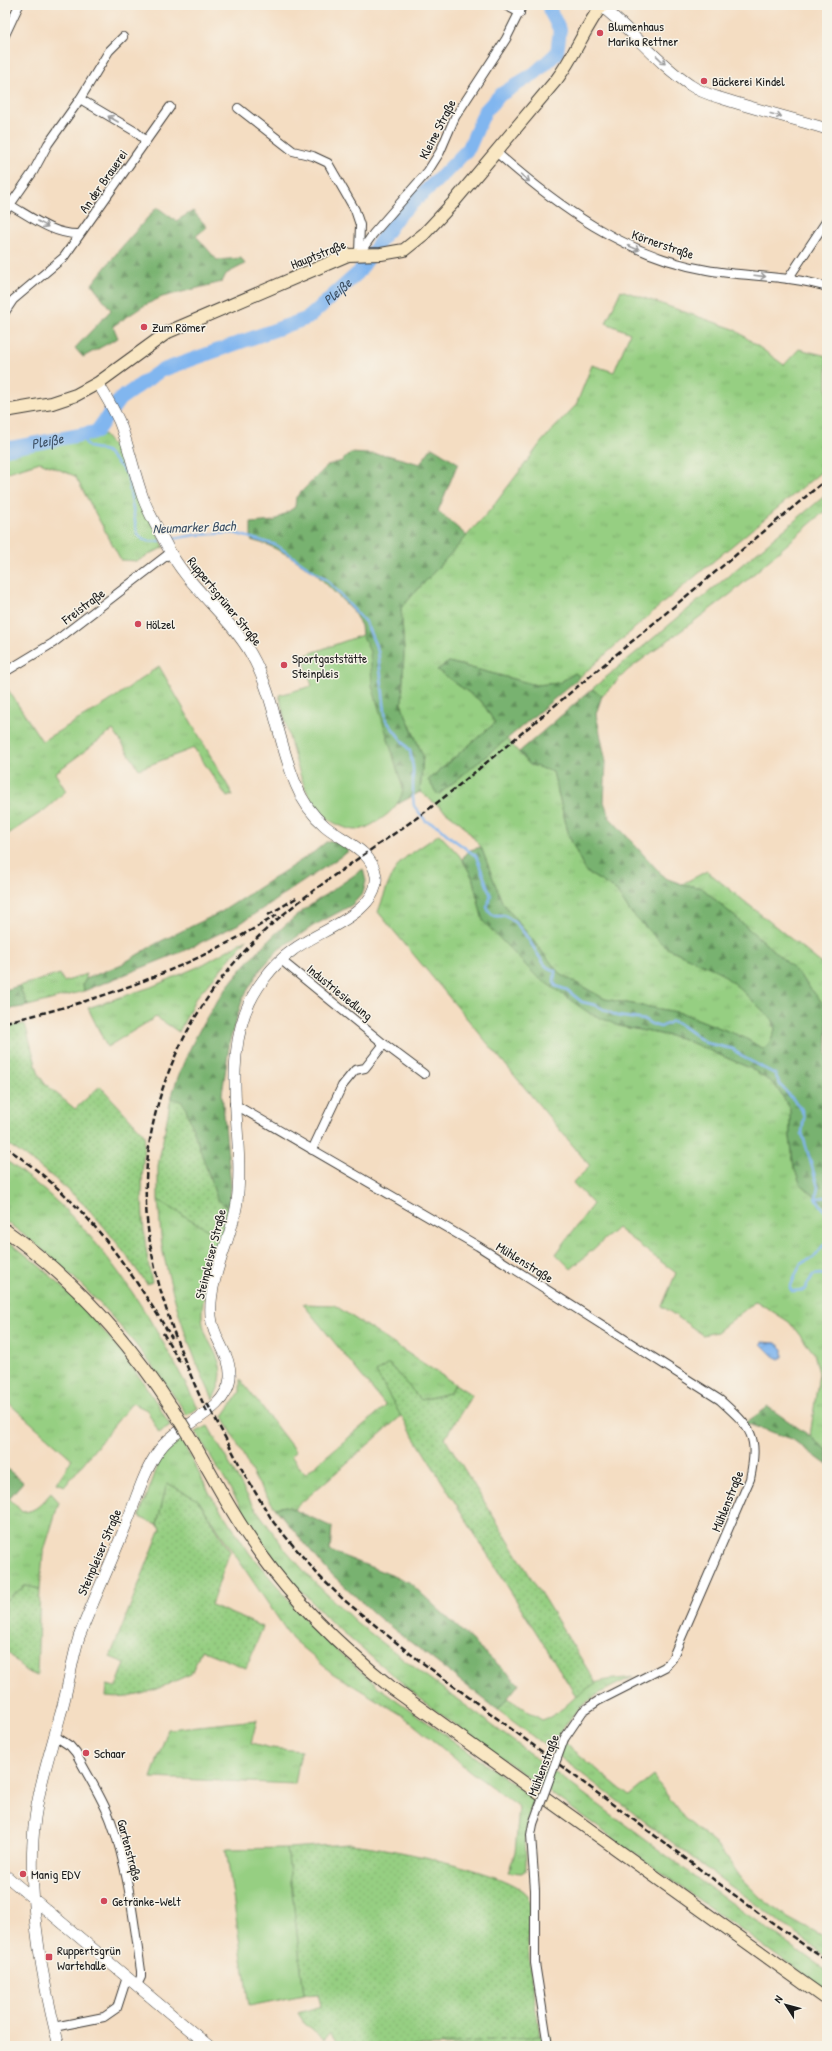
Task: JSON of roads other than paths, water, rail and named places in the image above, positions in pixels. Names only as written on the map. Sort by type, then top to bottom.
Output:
[{"type":"main road","name":"Hauptstraße","points":[[5,411],[52,403],[76,395],[98,382],[168,332],[348,255],[381,254],[404,250],[424,234],[453,203],[571,60],[586,29],[601,5]]},
{"type":"main road","points":[[5,1230],[43,1259],[95,1308],[129,1347],[172,1408],[236,1517],[268,1564],[303,1607],[359,1661],[392,1688],[827,2000]]},
{"type":"street","points":[[5,35],[19,5]]},
{"type":"street","points":[[505,5],[522,9]]},
{"type":"street","points":[[601,5],[621,21],[677,76],[691,86],[709,94],[751,108],[827,129]]},
{"type":"street","name":"Kleine Straße","points":[[362,254],[373,234],[428,171],[440,152],[455,117],[506,39],[522,9]]},
{"type":"street","points":[[79,234],[69,235],[8,208],[33,172],[48,144],[80,99],[109,51],[123,37]]},
{"type":"street","points":[[80,99],[136,132],[145,140]]},
{"type":"street","name":"An der Brauerei","points":[[5,312],[13,300],[64,257],[145,140],[160,123],[170,107]]},
{"type":"street","points":[[238,108],[293,151],[313,156],[328,162],[355,210],[360,225],[362,254]]},
{"type":"street","name":"Körnerstraße","points":[[496,152],[546,195],[600,230],[628,246],[644,253],[707,270],[788,279],[827,287]]},
{"type":"street","points":[[788,279],[827,220]]},
{"type":"street","name":"Ruppertsgrüner Straße","points":[[98,382],[119,422],[144,500],[169,550],[178,564],[249,650],[267,691],[287,760],[296,786],[304,802],[324,825],[357,847],[371,862]]},
{"type":"street","name":"Freistraße","points":[[5,672],[53,643],[169,550]]},
{"type":"street","name":"Steinpleiser Straße","points":[[59,2046],[38,1941],[33,1898],[32,1840],[37,1798],[55,1736],[79,1637],[147,1470],[169,1437],[214,1406],[223,1396],[228,1385],[230,1371],[226,1356],[212,1329],[211,1296],[230,1234],[237,1204],[239,1179],[234,1104],[234,1074],[238,1042],[245,1013],[257,990],[281,960],[306,941],[364,906],[375,887],[376,879],[371,862]]},
{"type":"street","name":"Industriesiedlung","points":[[281,960],[384,1044],[424,1074]]},
{"type":"street","points":[[312,1150],[342,1086],[355,1070],[365,1068],[384,1044]]},
{"type":"street","name":"Mühlenstraße","points":[[234,1104],[478,1246],[720,1400],[745,1423],[753,1439],[755,1456],[750,1479],[672,1659],[665,1667],[598,1701],[583,1711],[564,1739],[533,1824],[531,1835],[535,1890],[535,1963],[548,2046]]},
{"type":"street","name":"Gartenstraße","points":[[55,1736],[70,1746],[76,1753],[110,1820],[119,1846],[134,1919],[141,1971],[141,1977],[137,1985]]},
{"type":"street","points":[[5,1875],[209,2046]]},
{"type":"street","points":[[54,2027],[104,2017],[117,2008],[127,1977]]},
{"type":"water","points":[[762,1342],[776,1343],[783,1349],[783,1357],[779,1359],[773,1356],[761,1344]]},
{"type":"waterway","name":"Pleiße","points":[[5,449],[96,432],[120,399],[160,371],[308,318],[358,273],[398,216],[445,173],[469,148],[485,111],[500,95],[535,73],[557,53],[560,30],[550,11],[551,5]]},
{"type":"waterway","name":"Neumarker Bach","points":[[80,436],[89,447],[106,451],[127,474],[137,533],[147,541],[160,541]]},
{"type":"waterway","name":"Neumarker Bach","points":[[167,540],[195,535],[234,533],[276,545],[327,580],[366,623],[378,651],[386,720],[410,751],[413,768],[414,806],[426,821],[438,826],[476,856],[491,896],[487,907],[490,912],[496,916],[504,915],[511,919],[527,937],[545,965],[555,971],[554,982],[556,986],[567,990],[582,1002],[595,1005],[617,1016],[645,1020],[653,1025],[661,1027],[672,1021],[678,1023],[706,1043],[733,1049],[741,1056],[775,1074],[781,1086],[801,1108],[804,1117],[802,1133],[818,1187],[816,1198],[827,1214]]},
{"type":"waterway","points":[[816,1198],[827,1197]]},
{"type":"waterway","name":"Neumarker Bach","points":[[827,1226],[826,1242],[813,1258],[801,1263],[790,1288],[792,1291],[804,1290],[813,1275],[821,1274],[827,1277]]},
{"type":"waterway","points":[[5,1779],[8,1784],[5,1792]]},
{"type":"railway","points":[[207,1412],[187,1366],[169,1318],[155,1270],[147,1220],[146,1178],[151,1136],[160,1096],[175,1057],[193,1021],[216,986],[242,954],[272,924],[290,909],[449,793],[827,479]]},
{"type":"railway","points":[[268,915],[298,897]]},
{"type":"railway","points":[[5,1022],[76,1004],[146,980],[212,951],[277,915]]},
{"type":"railway","points":[[5,1147],[33,1167],[57,1188],[100,1233],[137,1283],[172,1338]]},
{"type":"railway","points":[[163,1333],[181,1364]]},
{"type":"railway","points":[[207,1403],[246,1477],[274,1523],[320,1577],[344,1600],[408,1652],[760,1914],[827,1961]]},
{"type":"place","name":"Blumenhaus Marika Rettner","points":[[600,33]]},
{"type":"place","name":"Bäckerei Kindel","points":[[704,81]]},
{"type":"place","name":"Zum Römer","points":[[144,327]]},
{"type":"place","name":"Hölzel","points":[[138,624]]},
{"type":"place","name":"Sportgaststätte Steinpleis","points":[[284,665]]},
{"type":"place","name":"Schaar","points":[[86,1753]]},
{"type":"place","name":"Manig EDV","points":[[23,1874]]},
{"type":"place","name":"Getränke-Welt","points":[[104,1901]]},
{"type":"place","name":"Ruppertsgrün Wartehalle","points":[[49,1957]]}]
